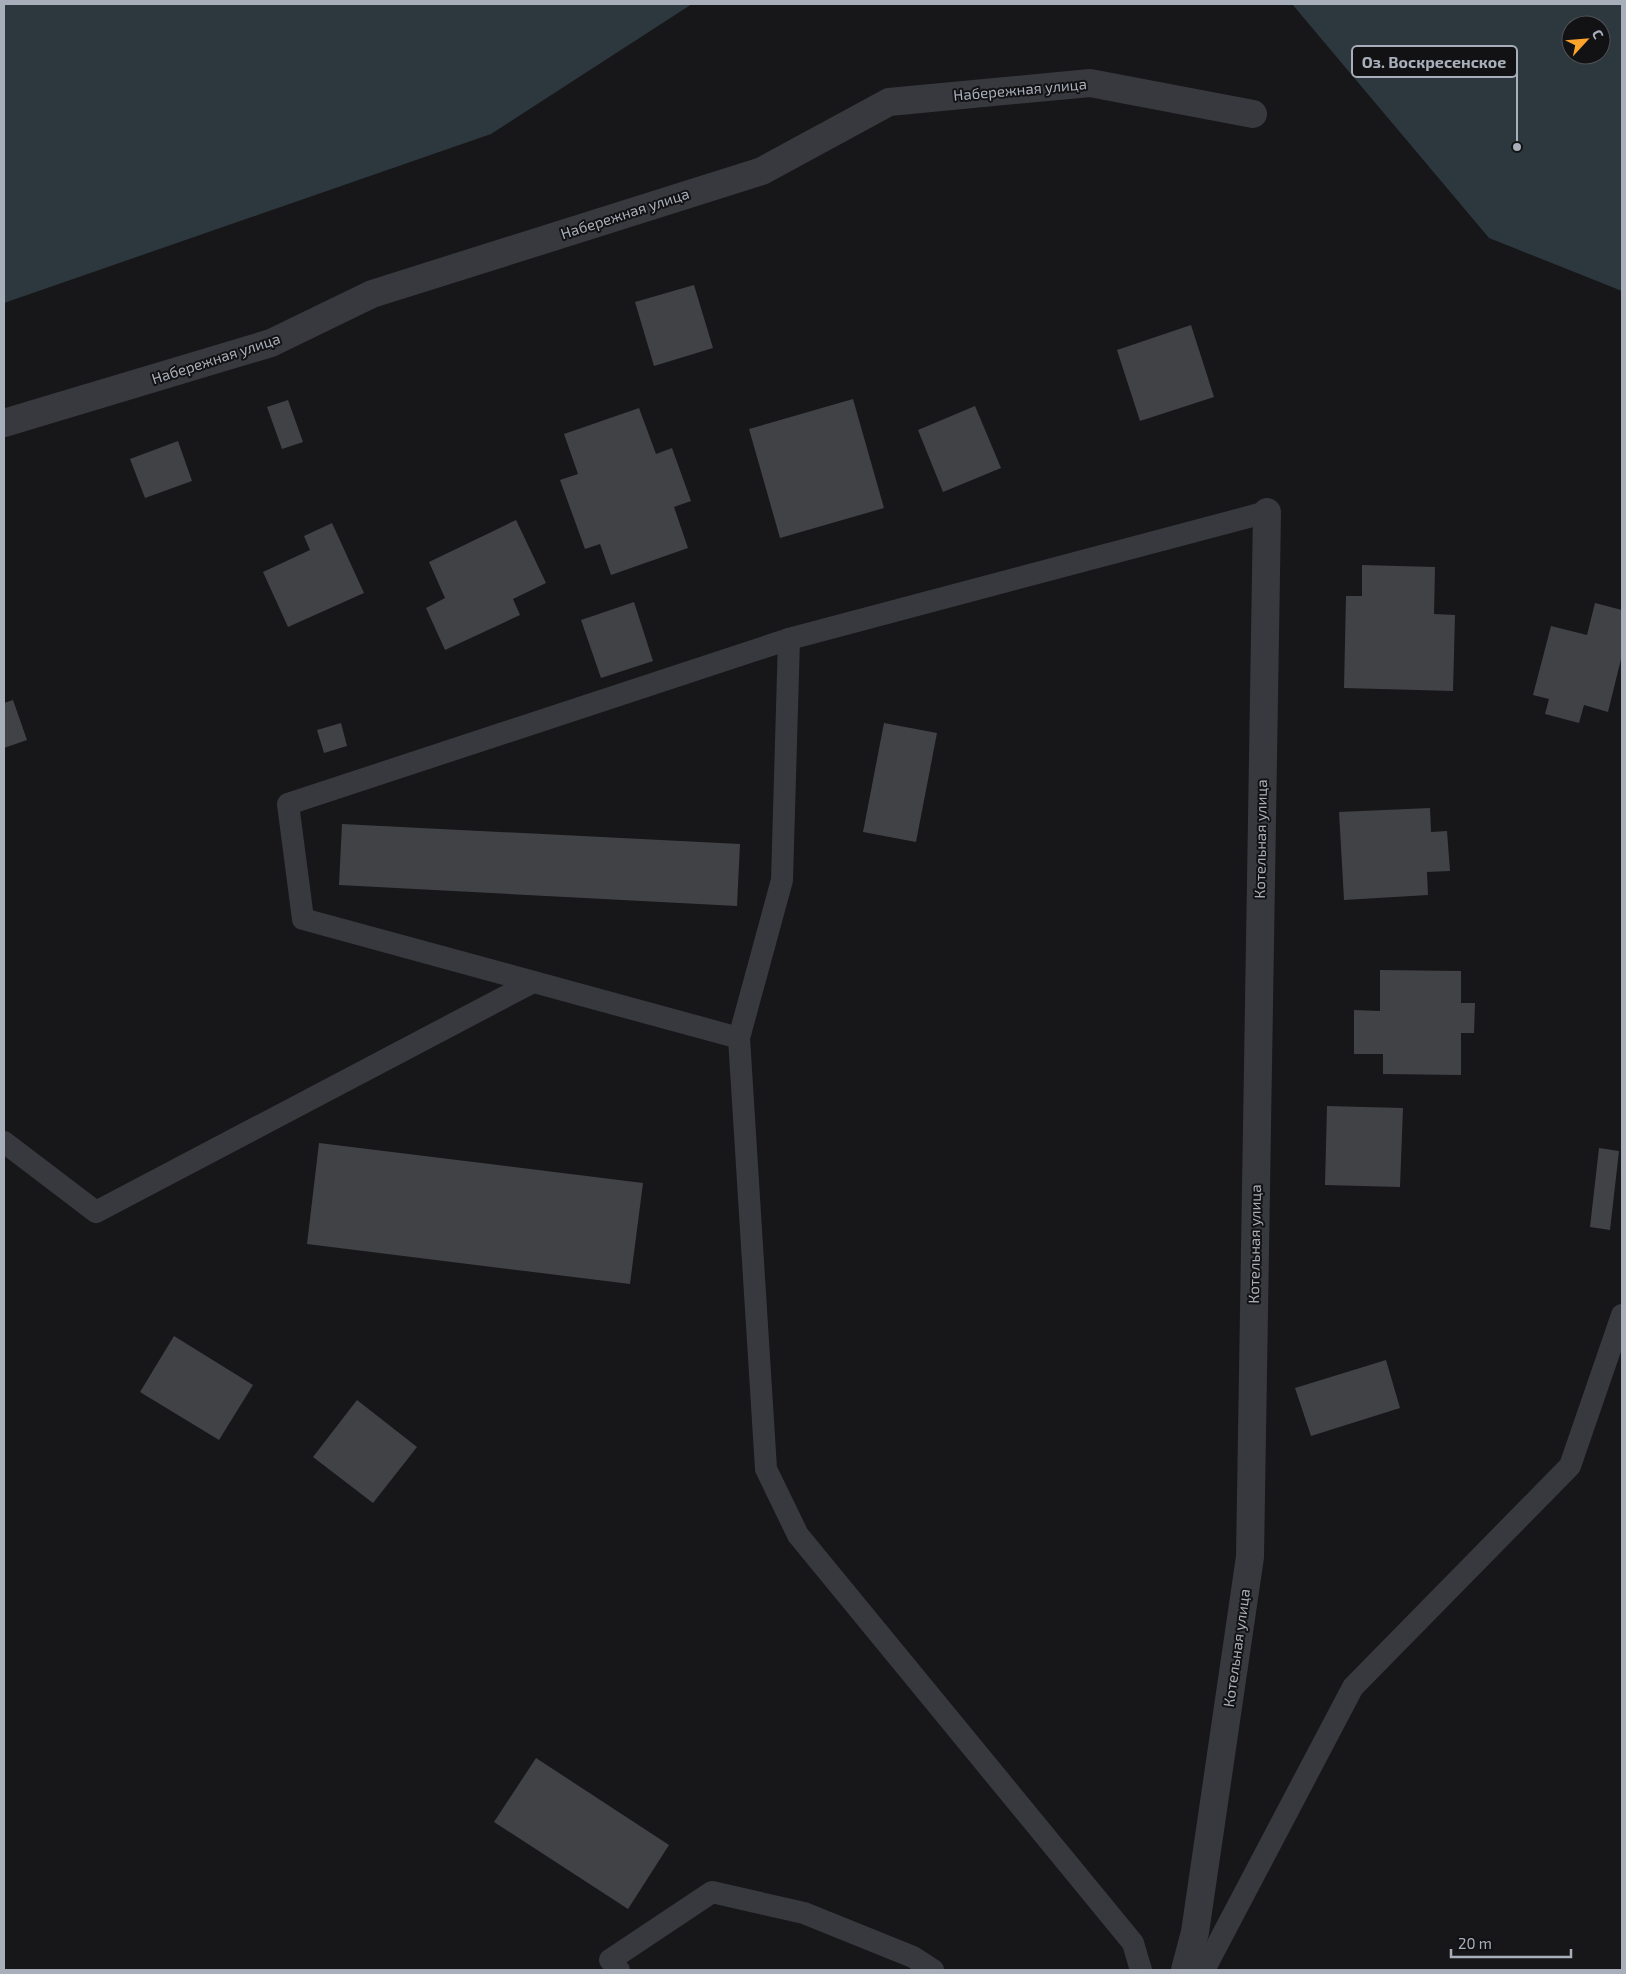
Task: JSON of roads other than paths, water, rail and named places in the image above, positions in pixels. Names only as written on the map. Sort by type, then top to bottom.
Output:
[{"type":"street","name":"Набережная улица","points":[[4,423],[271,344],[372,294],[762,171],[889,102],[1090,83],[1254,114]]},
{"type":"street","name":"Котельная улица","points":[[1185,1970],[1195,1932],[1250,1557],[1267,512]]},
{"type":"lane","points":[[739,1038],[304,919],[288,804],[789,639],[1267,512]]},
{"type":"lane","points":[[789,639],[782,880],[739,1038],[766,1469],[798,1535],[1133,1943],[1141,1970]]},
{"type":"lane","points":[[4,1142],[96,1212],[533,982]]},
{"type":"lane","points":[[1204,1970],[1353,1687],[1570,1466],[1622,1316]]},
{"type":"lane","points":[[619,1970],[610,1960],[712,1892],[804,1914],[913,1957],[933,1970]]},
{"type":"place","name":"Оз. Воскресенское","points":[[1517,147]]}]
